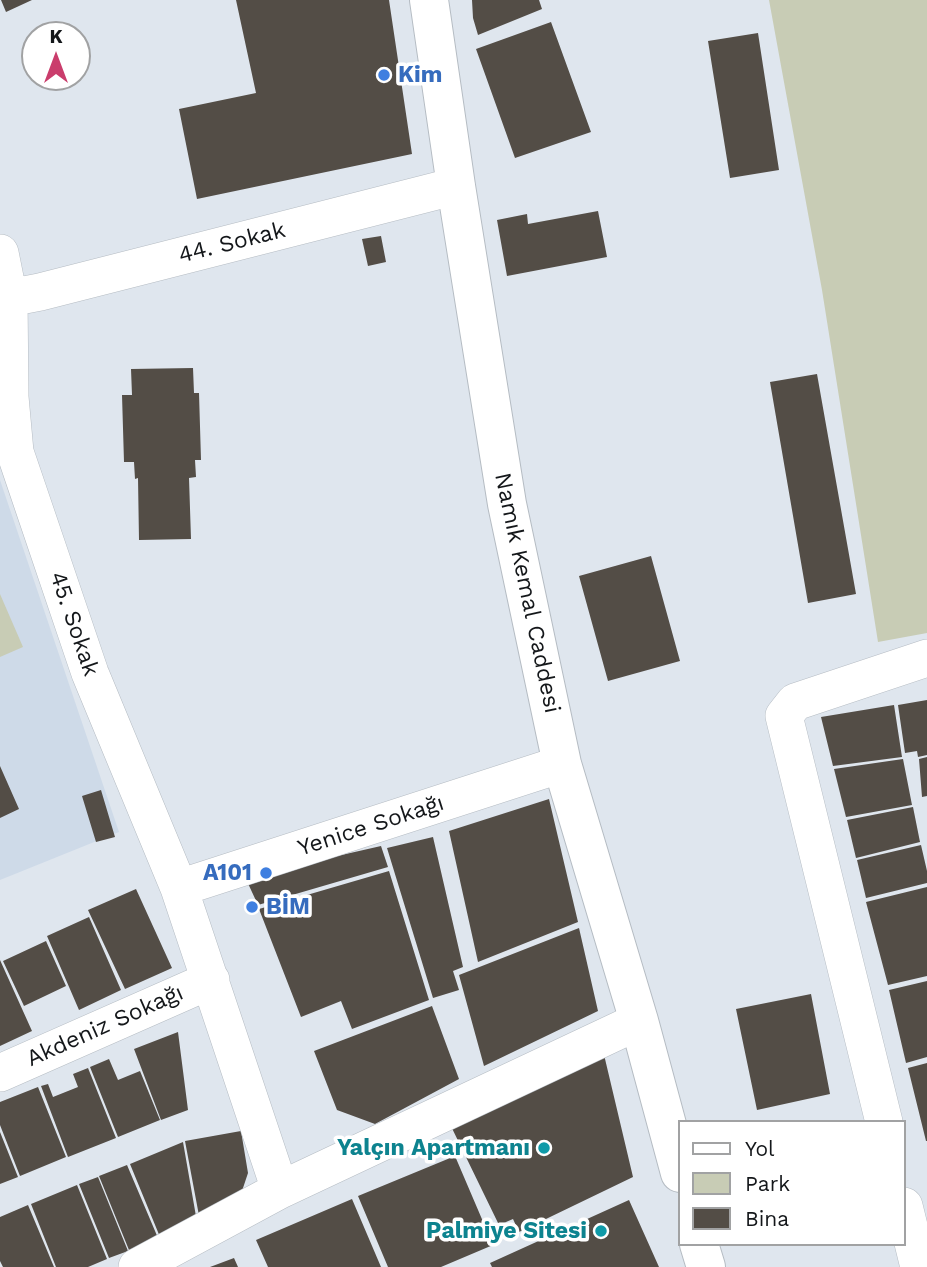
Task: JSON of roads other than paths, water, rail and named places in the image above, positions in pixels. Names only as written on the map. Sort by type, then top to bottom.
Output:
[{"type":"main road","name":"Namık Kemal Caddesi","points":[[429,0],[506,504],[562,764],[639,1021],[678,1166]]},
{"type":"main road","points":[[700,1246],[706,1267]]},
{"type":"street","name":"44. Sokak","points":[[9,299],[456,186]]},
{"type":"street","name":"45. Sokak","points":[[0,253],[9,299],[10,397],[15,452],[90,673],[179,888],[279,1190]]},
{"type":"street","points":[[884,1120],[784,716],[795,702],[927,658]]},
{"type":"street","name":"Yenice Sokağı","points":[[179,888],[562,764]]},
{"type":"street","name":"Akdeniz Sokağı","points":[[0,1073],[211,980]]},
{"type":"street","points":[[137,1267],[279,1190],[639,1021]]},
{"type":"street","points":[[906,1214],[919,1267]]},
{"type":"place","name":"Kim","points":[[384,75]]},
{"type":"place","name":"A101","points":[[266,873]]},
{"type":"place","name":"BİM","points":[[252,907]]},
{"type":"place","name":"Yalçın Apartmanı","points":[[544,1148]]},
{"type":"place","name":"Palmiye Sitesi","points":[[601,1231]]}]
